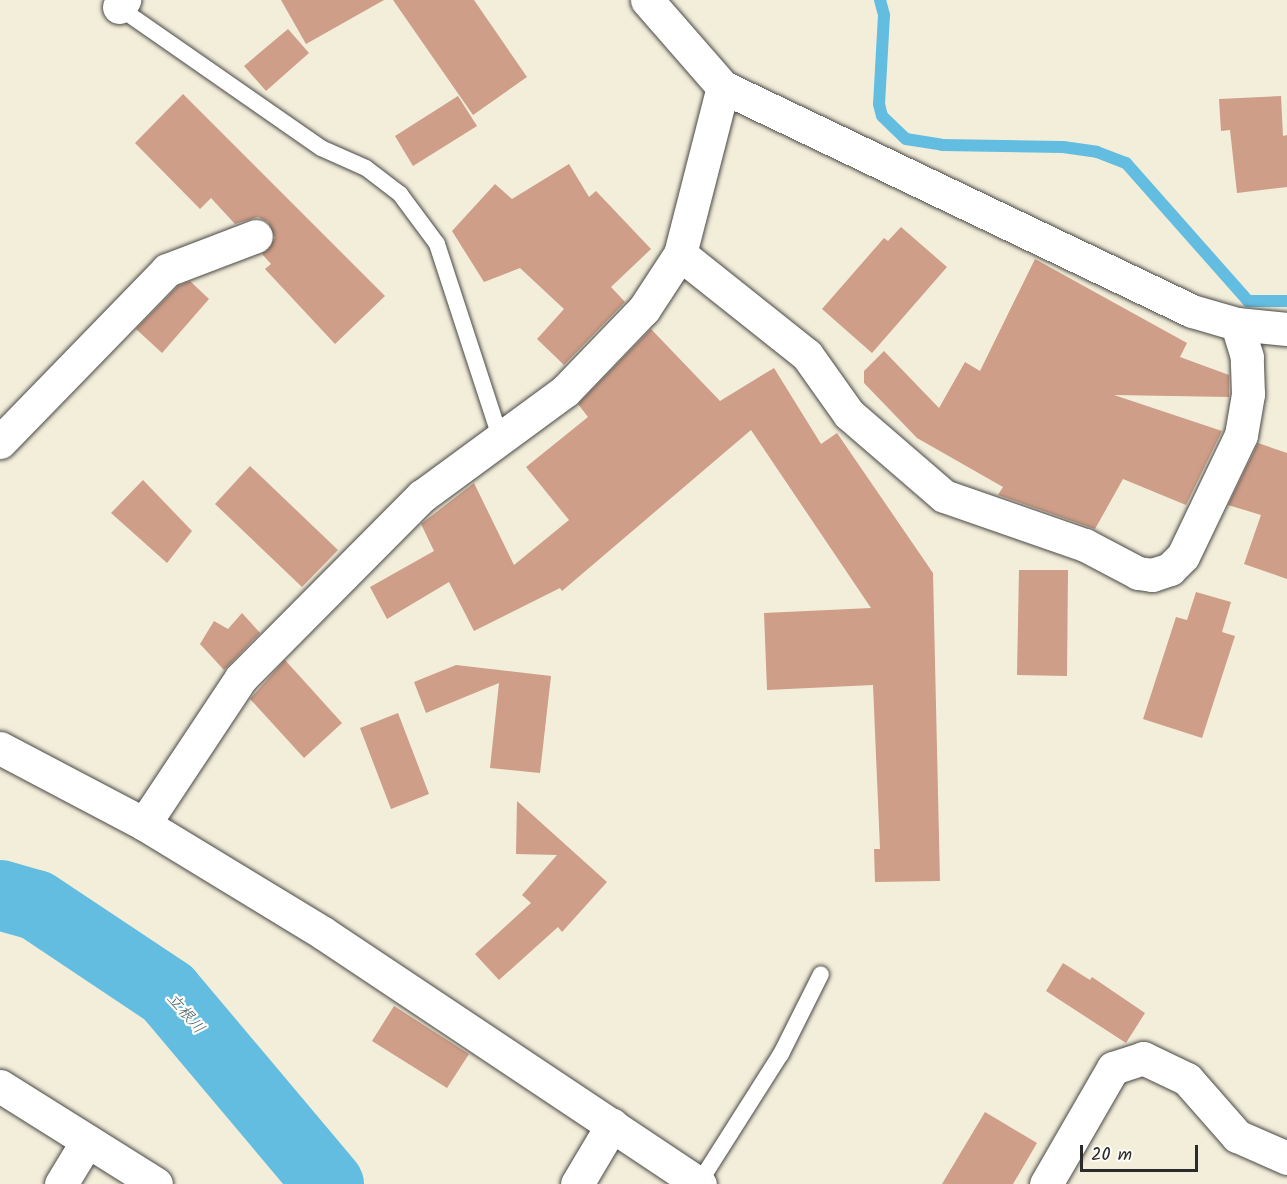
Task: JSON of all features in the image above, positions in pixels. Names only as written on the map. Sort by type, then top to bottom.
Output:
[{"type":"street","points":[[647,0],[723,87],[1088,263],[1191,310],[1237,324],[1287,329]]},
{"type":"street","points":[[144,824],[241,678],[422,496],[565,391],[636,317],[680,254],[723,87]]},
{"type":"street","points":[[0,442],[167,270],[256,236]]},
{"type":"street","points":[[680,254],[807,355],[849,414],[944,496],[1085,545],[1138,573],[1152,575],[1170,569],[1183,556],[1241,435],[1248,394],[1247,357],[1237,324]]},
{"type":"street","points":[[0,748],[144,824],[323,933],[699,1184]]},
{"type":"street","points":[[1046,1184],[1113,1068],[1143,1058],[1186,1079],[1237,1136],[1287,1158]]},
{"type":"street","points":[[0,1086],[156,1184]]},
{"type":"street","points":[[579,1179],[612,1125]]},
{"type":"street","points":[[61,1184],[87,1141]]},
{"type":"lane","points":[[117,2],[321,148],[366,168],[400,194],[437,244],[501,440]]},
{"type":"lane","points":[[699,1184],[781,1054],[821,974]]},
{"type":"building","points":[[281,0],[384,0],[306,44]]},
{"type":"building","points":[[393,0],[474,0],[527,77],[473,115]]},
{"type":"building","points":[[288,29],[309,53],[266,91],[244,66]]},
{"type":"building","points":[[183,94],[385,296],[335,344],[265,269],[271,264],[262,254],[275,238],[268,222],[258,217],[235,224],[211,198],[200,209],[135,143]]},
{"type":"building","points":[[458,96],[477,126],[413,166],[395,136]]},
{"type":"building","points":[[1281,96],[1283,136],[1287,135],[1287,187],[1237,193],[1230,130],[1221,131],[1219,99]]},
{"type":"building","points":[[569,164],[589,197],[596,191],[651,249],[611,287],[625,302],[564,365],[537,339],[564,309],[520,268],[484,282],[452,231],[495,184],[512,199]]},
{"type":"building","points":[[901,227],[947,267],[872,353],[822,309],[884,238],[888,241]]},
{"type":"building","points":[[1035,259],[1187,343],[1180,357],[1229,375],[1229,397],[1114,395],[1222,431],[1186,505],[1123,479],[1095,529],[998,495],[1003,487],[917,438],[864,383],[864,371],[884,351],[939,408],[965,362],[980,371]]},
{"type":"building","points":[[190,281],[209,299],[162,353],[136,329],[178,286]]},
{"type":"building","points":[[651,329],[720,401],[774,368],[821,444],[837,433],[933,573],[940,881],[875,882],[874,849],[880,849],[873,685],[767,690],[764,613],[871,608],[751,430],[562,591],[560,588],[474,631],[449,582],[387,619],[370,587],[434,551],[421,524],[474,483],[514,565],[569,520],[526,467],[588,417],[578,404]]},
{"type":"building","points":[[1258,443],[1287,453],[1287,579],[1244,564],[1261,515],[1228,505]]},
{"type":"building","points":[[250,466],[338,550],[302,587],[215,504]]},
{"type":"building","points":[[143,480],[192,531],[167,563],[111,513]]},
{"type":"building","points":[[1019,570],[1068,570],[1067,676],[1017,675]]},
{"type":"building","points":[[1196,592],[1231,602],[1222,632],[1235,636],[1202,738],[1143,719],[1176,617],[1187,620]]},
{"type":"building","points":[[242,613],[260,633],[224,670],[200,644],[214,621],[228,629]]},
{"type":"building","points":[[285,660],[342,723],[304,758],[250,699]]},
{"type":"building","points":[[456,665],[551,676],[540,773],[490,768],[499,683],[426,713],[414,682]]},
{"type":"building","points":[[398,713],[429,794],[391,809],[360,728]]},
{"type":"building","points":[[517,801],[607,882],[562,932],[558,927],[499,980],[475,954],[531,903],[522,895],[557,855],[516,854]]},
{"type":"building","points":[[1063,963],[1090,980],[1092,977],[1145,1013],[1126,1043],[1046,991]]},
{"type":"building","points":[[394,1006],[469,1054],[447,1088],[372,1041]]},
{"type":"building","points":[[985,1112],[1037,1143],[1013,1184],[942,1184]]},
{"type":"waterway","points":[[880,0],[884,15],[879,104],[882,116],[906,139],[942,145],[1063,147],[1097,152],[1126,163],[1248,301],[1287,301]]},
{"type":"waterway","name":"立根川","points":[[0,895],[36,905],[168,993],[329,1184]]}]
